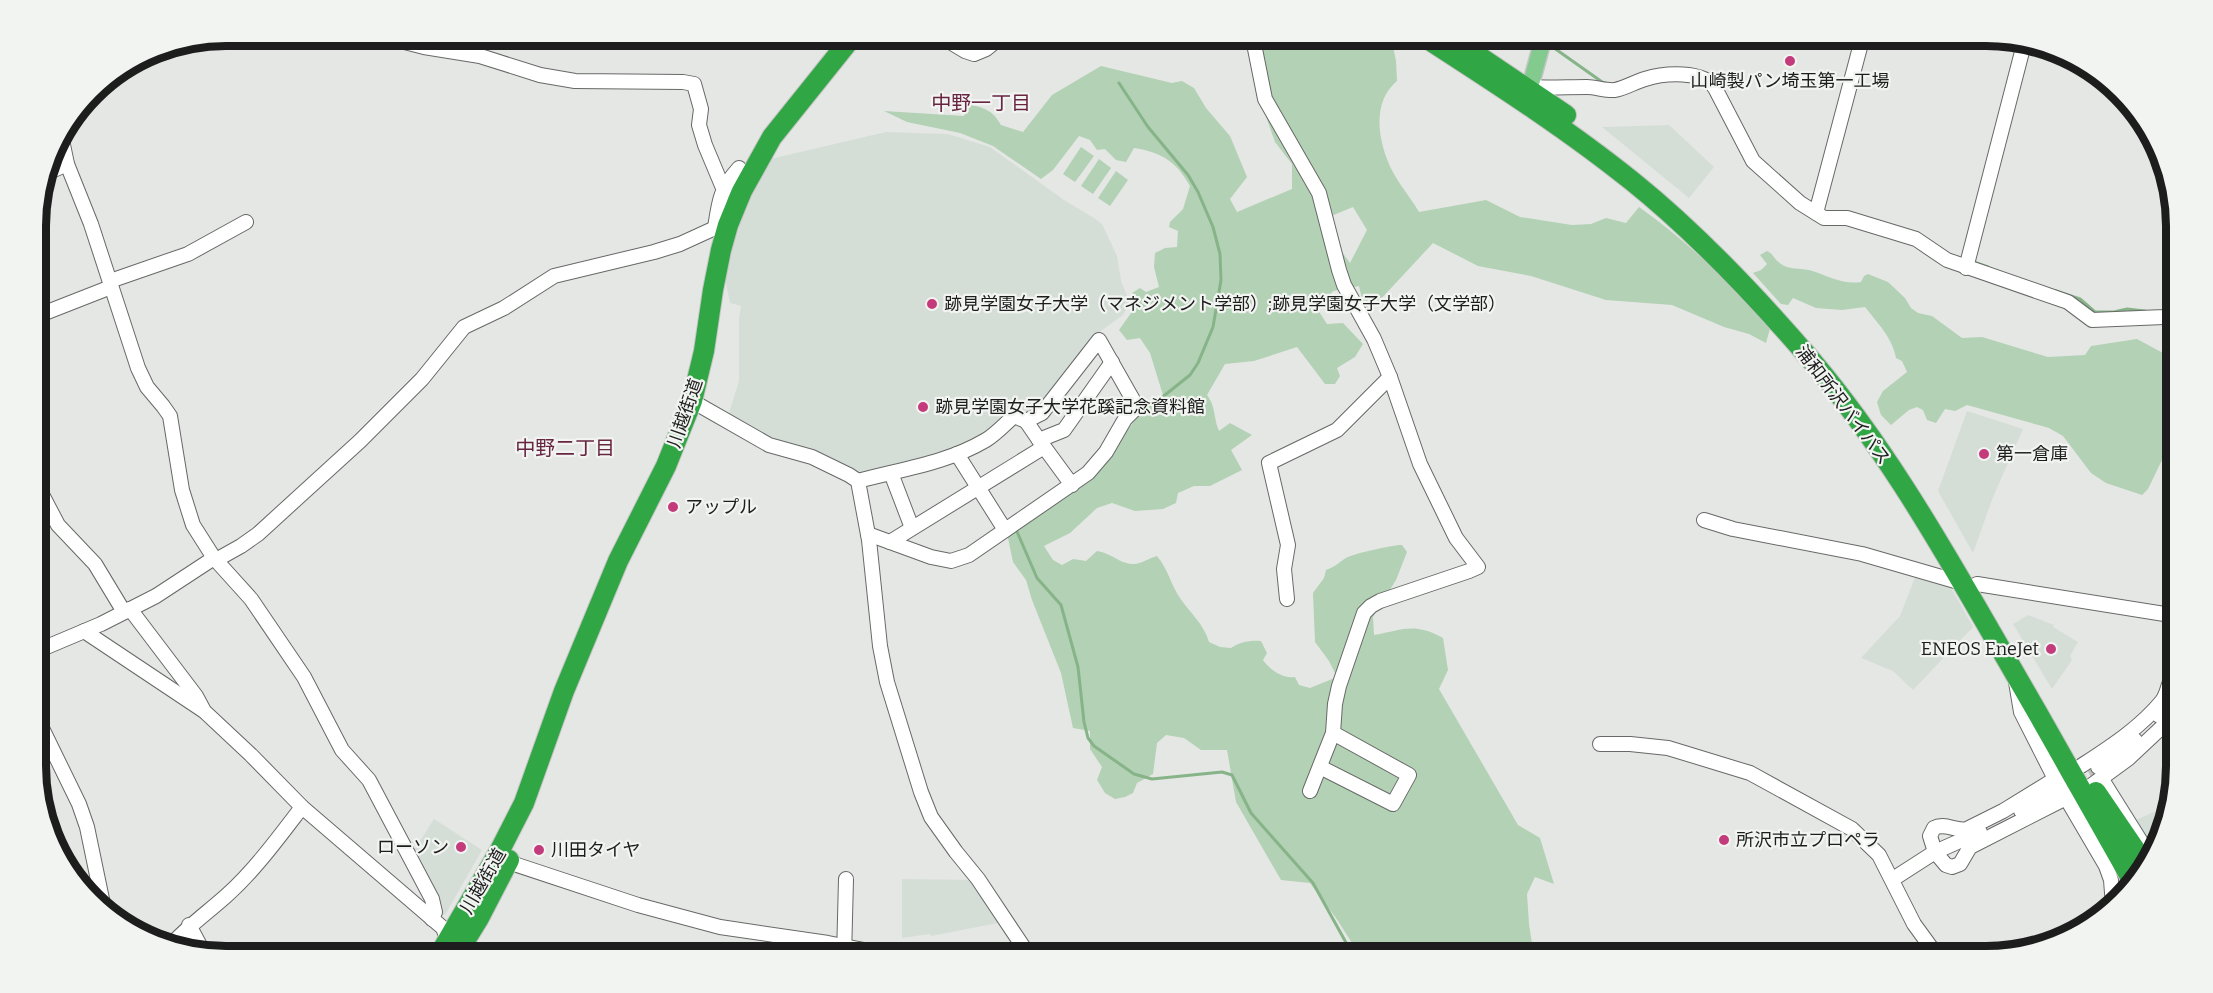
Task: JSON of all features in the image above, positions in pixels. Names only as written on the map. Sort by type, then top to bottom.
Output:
[{"type":"highway","name":"浦和所沢バイパス","points":[[1441,46],[1523,93]]},
{"type":"highway","name":"浦和所沢バイパス","points":[[1462,46],[1523,93],[1635,168],[1692,216],[1768,293],[1823,355],[1893,447],[1939,518],[2015,674],[2129,875]]},
{"type":"highway","name":"川越街道","points":[[452,946],[524,802],[564,691],[618,561],[666,465],[692,401],[704,351],[721,226],[730,188],[844,47]]},
{"type":"highway","name":"浦和所沢バイパス","points":[[1970,584],[2094,777],[2138,863]]},
{"type":"highway","points":[[2050,736],[2114,858],[2122,885]]},
{"type":"highway","points":[[2094,777],[2141,857]]},
{"type":"highway","name":"川越街道","points":[[454,946],[479,918],[508,862],[522,823],[524,802]]},
{"type":"main road","points":[[1523,93],[1536,70],[1542,46]]},
{"type":"street","points":[[1254,46],[1265,99],[1319,193],[1338,270],[1374,339],[1390,377],[1420,464],[1456,538],[1478,567],[1380,601],[1364,613],[1339,686],[1333,734],[1310,791]]},
{"type":"street","points":[[1815,213],[1860,46]]},
{"type":"street","points":[[424,47],[480,56],[540,75],[575,81],[683,81],[694,84],[702,110],[699,125],[702,135],[730,188]]},
{"type":"street","points":[[958,47],[974,54],[989,47]]},
{"type":"street","points":[[1966,268],[2022,50]]},
{"type":"street","points":[[1523,93],[1590,87],[1616,90],[1647,78],[1664,76],[1706,79],[1715,88],[1753,161],[1800,203],[1824,218],[1847,218],[1916,239],[1947,260],[1966,268],[2068,302],[2092,320],[2166,316]]},
{"type":"street","points":[[64,149],[67,164],[91,224],[138,368],[147,387],[170,416],[182,490],[193,525],[215,559],[257,609],[304,677],[342,750],[369,780],[432,899],[435,912],[432,919]]},
{"type":"street","points":[[57,169],[67,164]]},
{"type":"street","points":[[730,188],[739,168]]},
{"type":"street","points":[[47,312],[188,254],[246,222]]},
{"type":"street","points":[[46,647],[156,596],[258,534],[360,441],[422,379],[464,327],[504,308],[554,276],[654,252],[680,244],[721,226]]},
{"type":"street","points":[[868,534],[931,557],[951,561],[969,555],[1088,473],[1106,452],[1125,419],[1137,407],[1099,340],[1042,412],[1026,421]]},
{"type":"street","points":[[890,542],[978,488],[1041,443],[1064,430],[1112,362]]},
{"type":"street","points":[[1287,599],[1284,569],[1288,545],[1269,463],[1337,430],[1390,377]]},
{"type":"street","points":[[692,401],[769,445],[812,457],[858,482],[891,472],[924,467],[957,454],[987,439],[1014,416],[1026,421],[1072,485]]},
{"type":"street","points":[[957,454],[1005,530]]},
{"type":"street","points":[[891,472],[912,528]]},
{"type":"street","points":[[858,482],[868,534],[880,646],[887,682],[921,792],[931,817],[978,879],[1023,946]]},
{"type":"street","points":[[46,503],[58,525],[94,564],[196,696],[204,711]]},
{"type":"street","points":[[1704,520],[1732,529],[1862,554],[1970,584],[2166,614]]},
{"type":"street","points":[[84,631],[204,711],[302,807],[443,928],[447,946]]},
{"type":"street","points":[[2015,674],[2021,712],[2060,789],[2106,866],[2111,880],[2112,896]]},
{"type":"street","points":[[2094,777],[2112,747],[2163,699],[2166,690]]},
{"type":"street","points":[[2094,777],[2166,710]]},
{"type":"street","points":[[2094,777],[2144,745],[2166,724]]},
{"type":"street","points":[[1320,767],[1393,804],[1409,775],[1333,734]]},
{"type":"street","points":[[46,736],[79,804],[87,827],[95,889]]},
{"type":"street","points":[[1600,744],[1668,748],[1750,772],[1862,836],[1880,855],[1914,924],[1930,946]]},
{"type":"street","points":[[2094,777],[2146,849]]},
{"type":"street","points":[[2060,789],[1970,847],[1957,866],[1946,866],[1935,852],[1930,836],[1934,828],[1943,826],[1967,829],[2002,811],[2060,789]]},
{"type":"street","points":[[1893,879],[1935,852],[1994,826],[2060,789]]},
{"type":"street","points":[[176,939],[189,925],[227,896],[302,807]]},
{"type":"street","points":[[508,862],[638,905],[720,927],[818,946]]},
{"type":"street","points":[[844,946],[846,879]]},
{"type":"street","points":[[189,925],[200,944]]},
{"type":"shaded area","points":[[1669,125],[1714,167],[1689,198],[1602,127]]},
{"type":"shaded area","name":"跡見学園女子大学（マネジメント学部）;跡見学園女子大学（文学部）","points":[[886,132],[948,134],[990,147],[1064,200],[1094,218],[1102,224],[1117,256],[1121,281],[1130,303],[1123,315],[1098,333],[1041,410],[989,436],[919,464],[859,476],[770,441],[727,419],[739,381],[741,306],[730,303],[723,269],[739,220],[766,160]]},
{"type":"shaded area","points":[[1967,411],[2023,429],[1993,497],[1973,553],[1938,491]]},
{"type":"shaded area","points":[[1916,575],[1950,586],[1973,627],[1913,690],[1893,671],[1861,658],[1900,616]]},
{"type":"shaded area","name":"ENEOS EneJet","points":[[2028,615],[2054,625],[2053,627],[2078,642],[2070,656],[2072,660],[2052,689],[2013,624]]},
{"type":"shaded area","points":[[2161,809],[2149,842],[2136,820]]},
{"type":"shaded area","points":[[434,819],[482,850],[445,915],[442,915],[436,897],[413,852]]},
{"type":"shaded area","points":[[902,879],[976,880],[1003,922],[931,936],[930,934],[902,938]]},
{"type":"green space","points":[[1247,46],[1393,46],[1397,81],[1384,98],[1381,107],[1381,139],[1393,172],[1419,212],[1486,200],[1520,217],[1572,225],[1591,224],[1606,218],[1626,223],[1639,207],[1691,248],[1771,325],[1766,343],[1749,334],[1724,327],[1672,305],[1606,300],[1531,276],[1478,266],[1433,243],[1366,315],[1359,286],[1333,291],[1318,310],[1327,324],[1343,323],[1363,344],[1355,357],[1337,368],[1340,376],[1335,384],[1325,384],[1297,347],[1254,361],[1225,364],[1207,395],[1212,404],[1219,431],[1230,423],[1252,435],[1231,450],[1242,470],[1210,486],[1194,486],[1178,493],[1176,503],[1163,509],[1135,511],[1112,503],[1097,508],[1070,533],[1044,546],[1053,560],[1062,565],[1073,559],[1086,561],[1097,551],[1134,564],[1157,556],[1177,593],[1200,624],[1209,642],[1220,647],[1231,648],[1245,642],[1261,641],[1267,653],[1263,660],[1269,667],[1281,675],[1295,677],[1299,685],[1310,688],[1337,677],[1315,642],[1313,593],[1324,578],[1326,570],[1351,556],[1402,545],[1407,552],[1396,580],[1373,617],[1374,635],[1416,629],[1443,638],[1448,670],[1439,689],[1518,825],[1540,838],[1554,884],[1535,877],[1527,894],[1532,946],[1354,946],[1310,883],[1281,880],[1236,802],[1227,750],[1201,750],[1184,738],[1166,735],[1157,743],[1153,774],[1137,783],[1133,793],[1125,797],[1115,799],[1105,793],[1097,780],[1102,767],[1090,749],[1090,731],[1073,728],[1061,673],[1026,580],[1013,562],[1007,533],[1087,483],[1139,415],[1163,395],[1150,353],[1140,338],[1127,340],[1119,330],[1136,306],[1132,293],[1140,288],[1146,292],[1159,287],[1154,267],[1155,253],[1165,248],[1177,247],[1178,231],[1169,227],[1170,222],[1183,209],[1190,186],[1180,170],[1160,155],[1134,148],[1126,162],[1116,160],[1105,149],[1097,150],[1090,140],[1079,136],[1053,170],[1041,179],[993,146],[960,133],[907,122],[884,111],[964,116],[968,104],[988,110],[1001,125],[1023,132],[1052,95],[1101,66],[1172,83],[1182,81],[1194,88],[1206,108],[1230,136],[1247,177],[1230,199],[1237,212],[1292,189],[1292,164],[1275,142],[1260,100],[1254,60]],"holes":[[[1353,207],[1367,230],[1350,263],[1319,221]]]},
{"type":"green space","points":[[1081,147],[1094,156],[1075,182],[1063,174]]},
{"type":"green space","points":[[1099,159],[1111,168],[1093,194],[1081,186]]},
{"type":"green space","points":[[1116,171],[1128,180],[1110,206],[1098,198]]},
{"type":"green space","points":[[1767,251],[1784,266],[1809,270],[1841,281],[1861,282],[1868,274],[1888,282],[1905,298],[1911,308],[1918,313],[1932,316],[1962,338],[1982,337],[2048,357],[2085,355],[2091,346],[2137,339],[2166,355],[2166,452],[2148,489],[2142,495],[2106,483],[2091,473],[2063,436],[2049,428],[1967,405],[1955,411],[1945,409],[1936,423],[1927,420],[1923,410],[1917,407],[1909,410],[1891,425],[1881,415],[1877,402],[1883,391],[1907,372],[1902,361],[1896,358],[1892,344],[1884,331],[1865,307],[1842,310],[1816,308],[1793,298],[1788,305],[1781,304],[1753,273],[1761,270],[1767,264],[1760,255]]},
{"type":"waterway","points":[[1552,46],[1605,84]]},
{"type":"waterway","points":[[1119,83],[1148,127],[1188,175],[1213,227],[1220,254],[1221,280],[1213,327],[1198,363],[1190,375],[1160,399],[1141,410]]},
{"type":"waterway","points":[[1971,261],[1988,267]]},
{"type":"waterway","points":[[2056,291],[2080,299],[2095,312],[2127,309],[2145,311]]},
{"type":"waterway","points":[[1015,527],[1037,578],[1061,605],[1078,667],[1084,722],[1088,738],[1094,746],[1134,774],[1152,779],[1222,772],[1232,775],[1251,813],[1313,883],[1348,946]]},
{"type":"tunnel","points":[[2070,782],[2098,767]]},
{"type":"place","name":"山崎製パン埼玉第一工場","points":[[1790,61]]},
{"type":"place","name":"跡見学園女子大学（マネジメント学部）;跡見学園女子大学（文学部）","points":[[932,304]]},
{"type":"place","name":"跡見学園女子大学花蹊記念資料館","points":[[923,407]]},
{"type":"place","name":"第一倉庫","points":[[1984,454]]},
{"type":"place","name":"アップル","points":[[673,507]]},
{"type":"place","name":"ENEOS EneJet","points":[[2051,649]]},
{"type":"place","name":"所沢市立プロペラ","points":[[1724,840]]},
{"type":"place","name":"ローソン","points":[[461,847]]},
{"type":"place","name":"川田タイヤ","points":[[539,850]]},
{"type":"district","name":"中野一丁目","points":[[981,103]]},
{"type":"district","name":"中野二丁目","points":[[565,448]]}]
